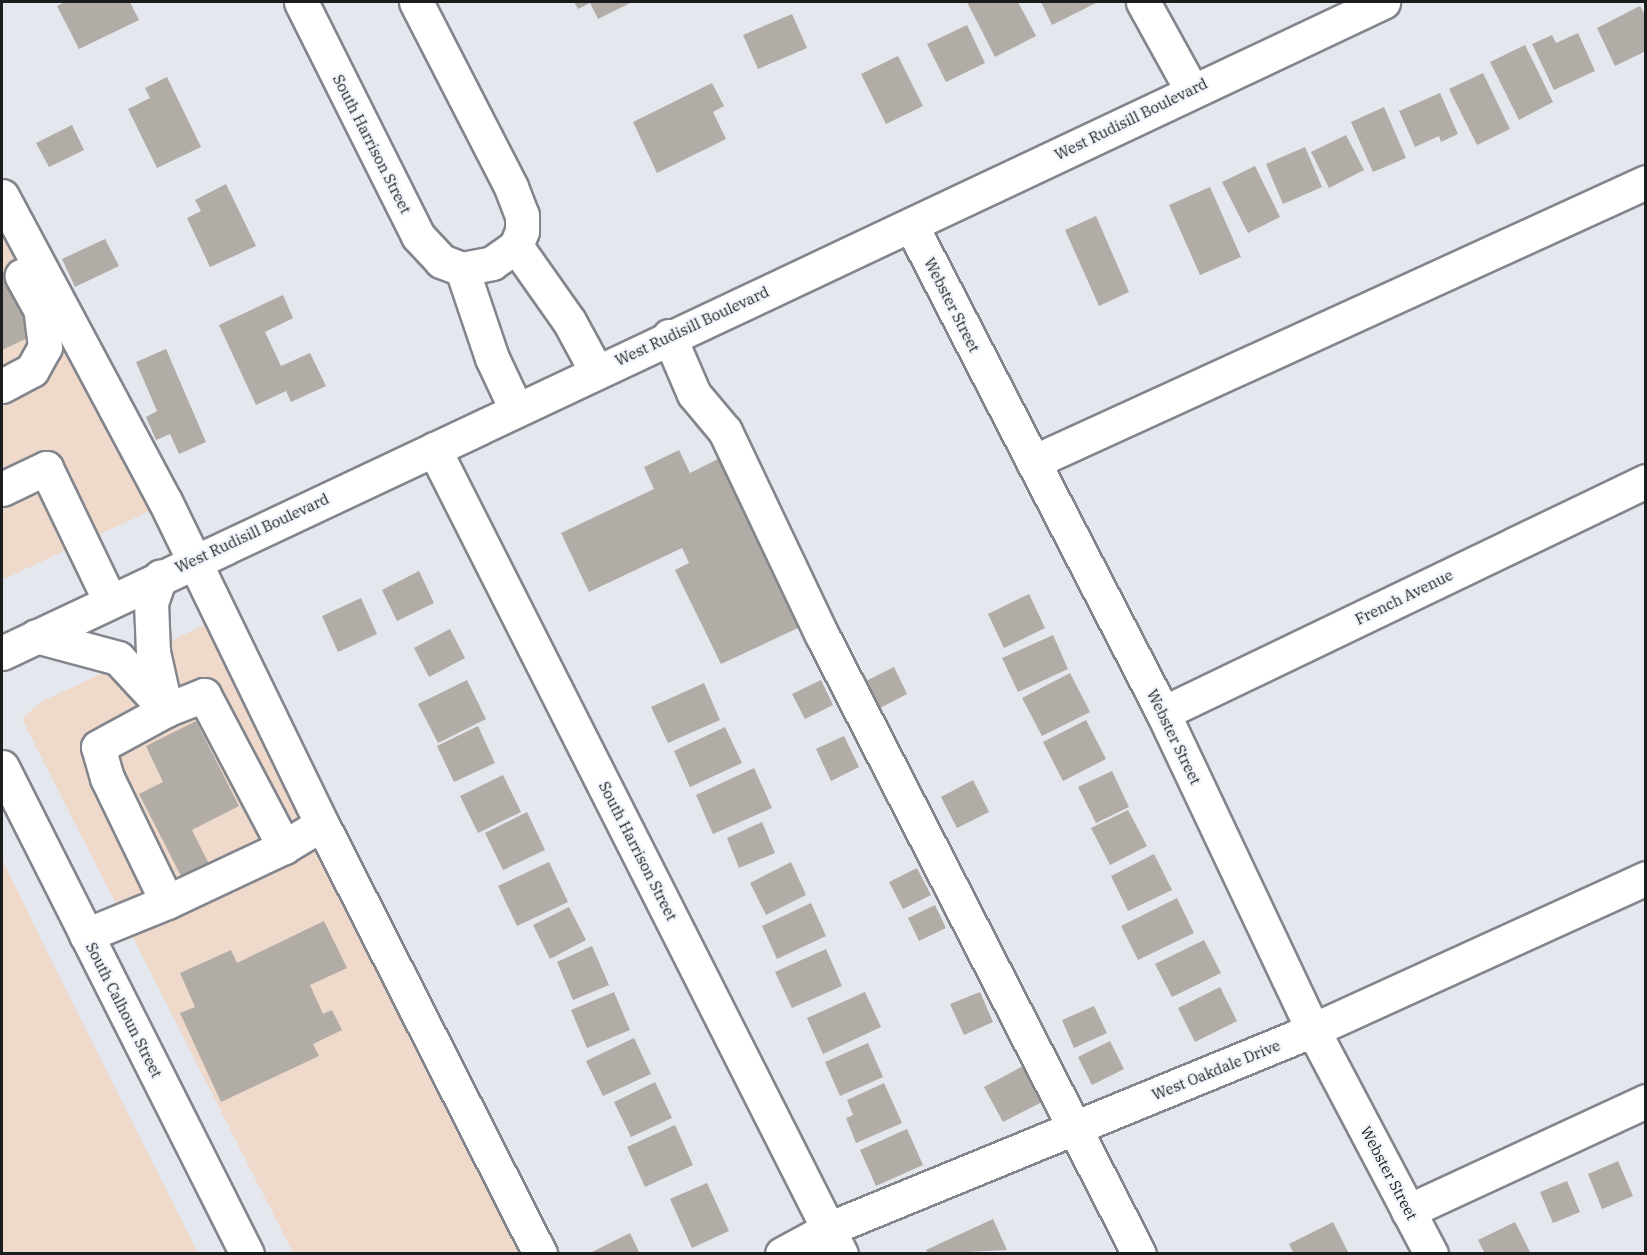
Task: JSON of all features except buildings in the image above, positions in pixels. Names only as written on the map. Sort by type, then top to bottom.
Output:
[{"type":"street","name":"South Harrison Street","points":[[301,2],[418,236],[441,261],[462,269]]},
{"type":"street","points":[[416,2],[511,187],[522,215],[522,231],[516,246],[492,263],[462,269],[492,358],[516,409]]},
{"type":"street","points":[[1143,2],[1191,90]]},
{"type":"street","name":"West Rudisill Boulevard","points":[[2,653],[669,336],[911,225],[1191,90],[1383,2]]},
{"type":"street","points":[[1034,462],[1646,182]]},
{"type":"street","points":[[2,195],[194,560],[322,824],[540,1254]]},
{"type":"street","name":"Webster Street","points":[[911,225],[1163,713],[1313,1030],[1431,1254]]},
{"type":"street","points":[[2,238],[40,309],[45,347],[32,370],[2,386]]},
{"type":"street","points":[[516,246],[569,321],[596,371]]},
{"type":"street","points":[[669,336],[694,394],[725,431],[822,635],[1139,1254]]},
{"type":"street","name":"South Harrison Street","points":[[434,449],[835,1241]]},
{"type":"street","points":[[2,489],[46,468],[110,602]]},
{"type":"street","name":"French Avenue","points":[[1163,713],[1646,481]]},
{"type":"street","points":[[160,577],[151,603],[153,652],[166,711]]},
{"type":"street","points":[[36,636],[118,658],[166,711]]},
{"type":"street","points":[[167,902],[118,801],[98,747],[166,711],[204,695],[284,847]]},
{"type":"street","name":"South Calhoun Street","points":[[4,779],[86,935],[247,1254]]},
{"type":"street","points":[[86,935],[167,902],[284,847],[322,824]]},
{"type":"street","name":"West Oakdale Drive","points":[[782,1254],[835,1241],[1074,1128],[1313,1030],[1646,878]]},
{"type":"street","points":[[1408,1210],[1646,1101]]},
{"type":"shaded area","points":[[2,212],[156,508],[2,580]]},
{"type":"shaded area","points":[[211,622],[530,1253],[293,1253],[22,719],[41,702]]},
{"type":"shaded area","points":[[2,859],[55,968],[198,1253],[2,1253]]}]
